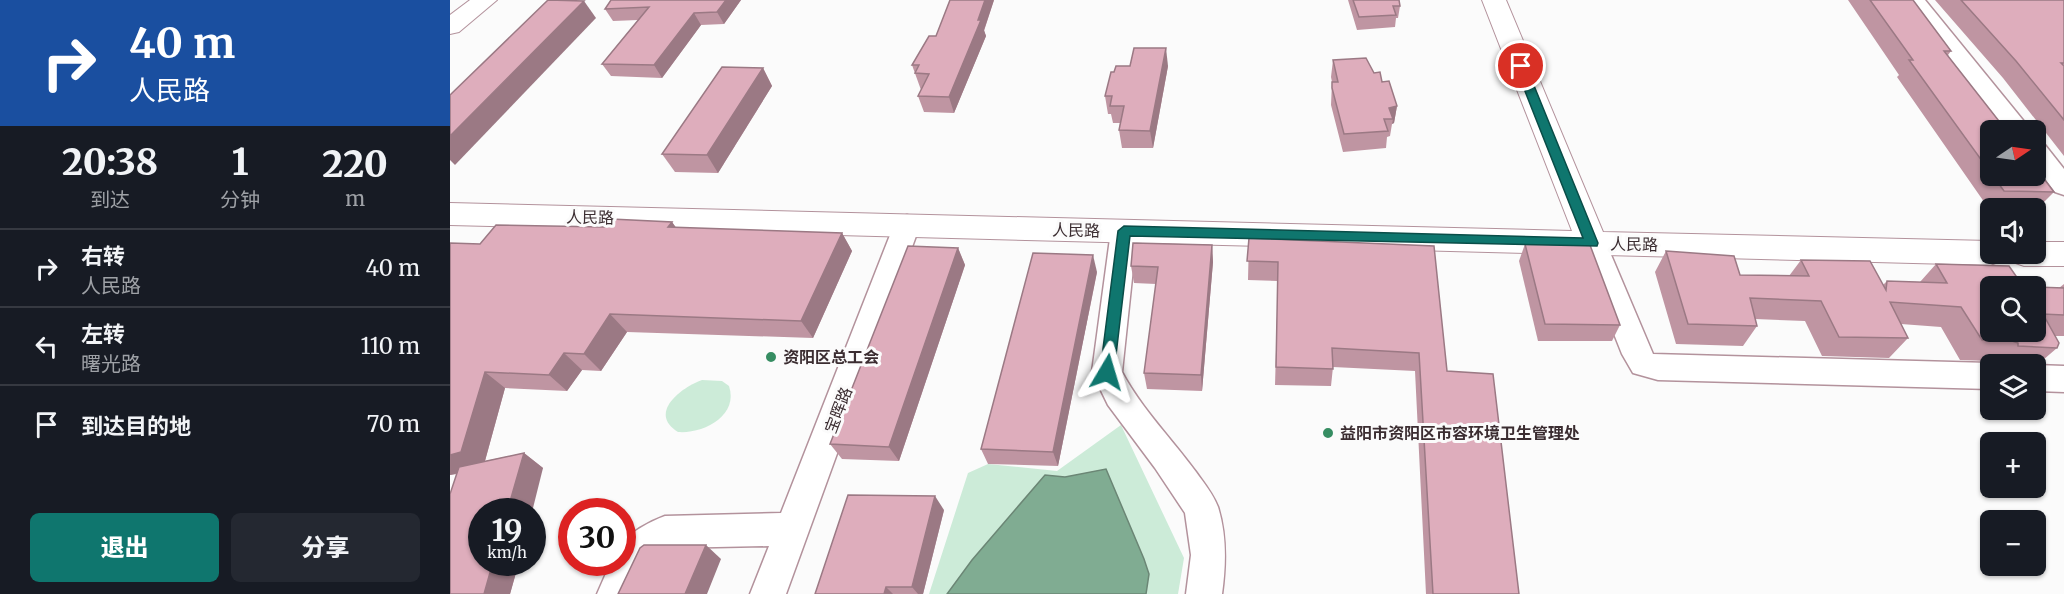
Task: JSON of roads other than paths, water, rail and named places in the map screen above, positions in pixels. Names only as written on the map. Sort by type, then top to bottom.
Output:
[{"type":"street","points":[[450,27],[485,0]]},
{"type":"street","points":[[1494,0],[1637,354],[1644,364],[1658,367],[1980,376]]},
{"type":"street","points":[[1914,0],[2011,120]]},
{"type":"street","points":[[2046,164],[2064,186]]},
{"type":"street","name":"人民路","points":[[450,214],[1980,253]]},
{"type":"street","name":"宝晖路","points":[[768,594],[907,225]]},
{"type":"street","points":[[1124,231],[1107,372],[1119,396],[1167,458],[1201,508],[1209,555],[1204,594]]},
{"type":"street","points":[[2046,254],[2064,254]]},
{"type":"street","points":[[2046,378],[2064,379]]},
{"type":"street","points":[[615,594],[631,557],[647,542],[665,532],[792,530]]},
{"type":"place","name":"资阳区总工会","points":[[771,357]]},
{"type":"place","name":"益阳市资阳区市容环境卫生管理处","points":[[1328,433]]}]
